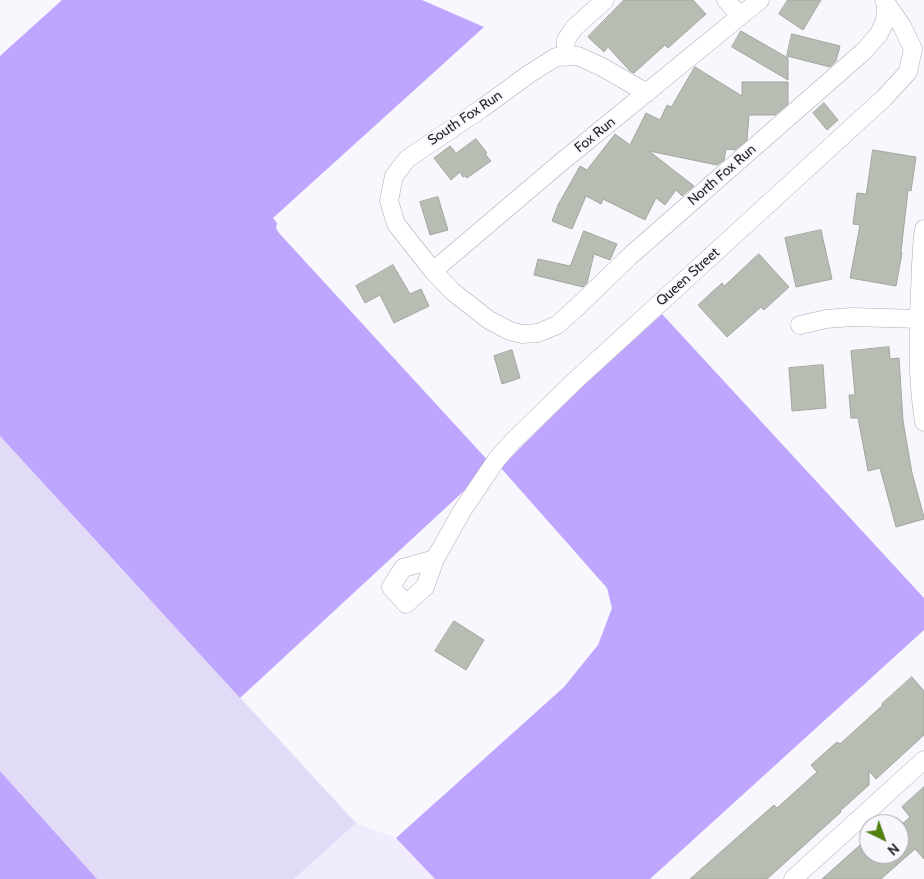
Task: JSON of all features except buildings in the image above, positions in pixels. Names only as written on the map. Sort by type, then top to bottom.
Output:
[{"type":"street","points":[[605,0],[574,28],[566,40],[565,57],[578,56],[602,67],[647,93]]},
{"type":"street","points":[[726,0],[740,16]]},
{"type":"street","name":"Fox Run","points":[[432,271],[559,164],[760,0]]},
{"type":"street","name":"North Fox Run","points":[[432,271],[453,292],[489,320],[510,331],[522,334],[538,333],[558,324],[630,256],[864,51],[879,34],[885,21],[885,2]]},
{"type":"street","name":"Queen Street","points":[[435,559],[462,510],[497,459],[513,441],[578,378],[884,98],[908,72],[913,49],[902,26],[885,2]]},
{"type":"street","name":"South Fox Run","points":[[432,271],[396,224],[389,201],[394,176],[407,159],[529,74],[556,57],[565,57]]},
{"type":"street","points":[[924,229],[918,319],[918,372],[924,422]]},
{"type":"street","points":[[800,325],[852,317],[918,319]]},
{"type":"street","points":[[793,879],[924,760]]},
{"type":"shaded area","points":[[62,0],[422,0],[484,27],[273,218],[277,223],[276,228],[279,233],[492,465],[240,698],[0,436],[0,56]]},
{"type":"shaded area","points":[[662,314],[924,598],[924,630],[650,879],[435,879],[396,838],[564,687],[598,645],[612,608],[607,588],[501,468],[584,385]]},
{"type":"shaded area","points":[[0,436],[356,823],[294,879],[97,879],[0,771]]},
{"type":"shaded area","points":[[0,771],[97,879],[0,879]]},
{"type":"shaded area","points":[[356,823],[396,838],[435,879],[294,879]]}]
